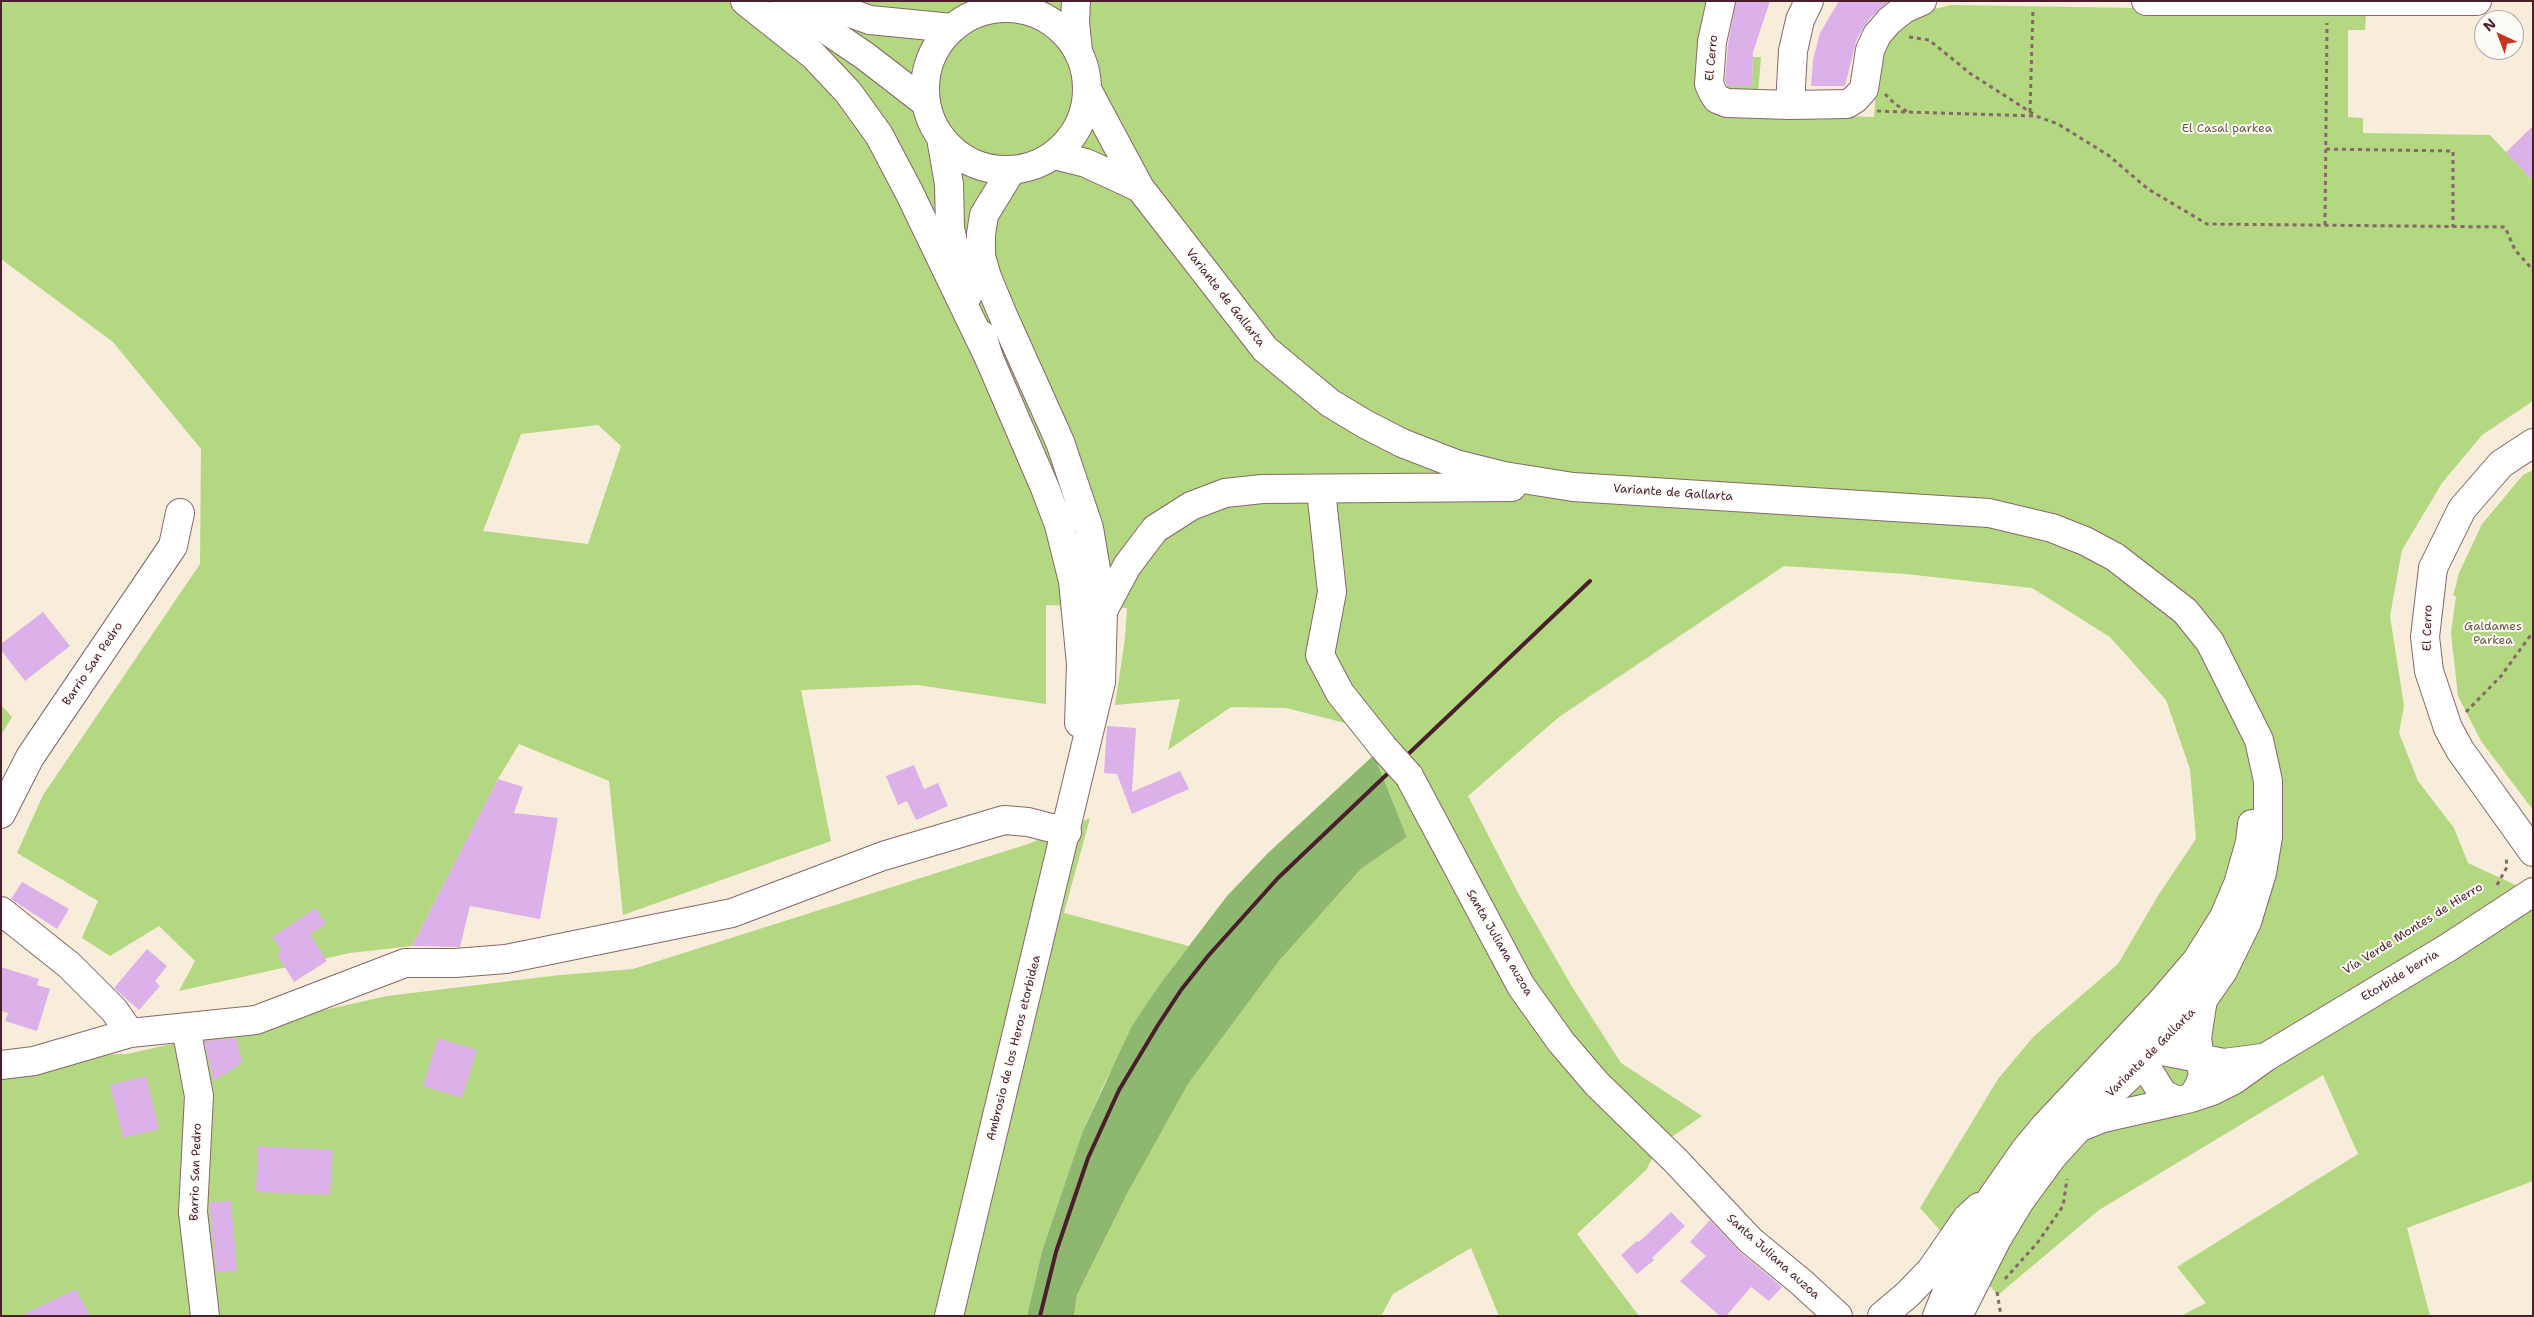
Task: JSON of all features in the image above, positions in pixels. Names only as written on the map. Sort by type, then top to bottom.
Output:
[{"type":"main road","points":[[745,1],[813,55],[848,92],[879,135],[909,192],[989,358],[1045,488],[1059,525],[1073,581],[1081,664],[1077,779]]},
{"type":"main road","points":[[784,1],[865,56],[926,103]]},
{"type":"main road","points":[[816,1],[870,20],[952,28]]},
{"type":"main road","points":[[1076,1],[1075,22],[1078,51]]},
{"type":"main road","name":"El Cerro","points":[[1722,1],[1712,42],[1709,84],[1717,99],[1727,103],[1847,104]]},
{"type":"main road","points":[[1790,104],[1793,51],[1800,20],[1809,1]]},
{"type":"main road","points":[[1847,104],[1864,89],[1870,50],[1878,35],[1889,21],[1904,9],[1922,1]]},
{"type":"main road","points":[[2146,1],[2477,1]]},
{"type":"main road","points":[[1009,4],[1048,19],[1065,33],[1078,51],[1086,70],[1088,91],[1085,110],[1078,127],[1068,142],[1054,155],[1026,168],[1011,171],[991,169],[972,163],[954,152],[941,138],[931,121],[926,103],[925,89],[929,62],[939,44],[952,28],[968,18],[1009,4]]},
{"type":"main road","name":"Variante de Gallarta","points":[[1088,91],[1140,188],[1265,349],[1330,403],[1402,443],[1456,464],[1504,476],[1573,487],[1989,513],[2052,528],[2085,541],[2115,557],[2185,611],[2210,642],[2259,740],[2268,781],[2268,837],[2262,873],[2247,922],[2224,972],[2203,999],[2052,1156],[1997,1239],[1958,1316]]},
{"type":"main road","points":[[941,138],[949,184],[950,228],[956,256],[989,358]]},
{"type":"main road","name":"Variante de Gallarta","points":[[1054,155],[1086,163],[1140,188]]},
{"type":"main road","points":[[1011,171],[984,215],[981,234],[981,256],[987,277],[1060,442],[1089,528],[1103,611],[1101,682],[1077,779]]},
{"type":"main road","name":"El Cerro","points":[[2533,443],[2501,464],[2462,509],[2433,568],[2425,637],[2429,671],[2448,728],[2460,750],[2533,852]]},
{"type":"main road","points":[[1103,611],[1127,566],[1155,529],[1191,506],[1225,492],[1262,489],[1573,487]]},
{"type":"main road","name":"Santa Juliana auzoa","points":[[1321,490],[1332,592],[1320,656],[1340,693],[1382,748],[1409,776],[1521,986],[1561,1042],[1597,1084],[1676,1161],[1750,1240],[1801,1282],[1838,1316]]},
{"type":"main road","name":"Barrio San Pedro","points":[[1,814],[30,757],[173,546],[180,513]]},
{"type":"main road","name":"Variante de Gallarta","points":[[1938,1316],[1950,1261],[1992,1196],[2045,1126],[2191,967],[2224,917],[2238,884],[2250,842],[2253,812],[2241,705]]},
{"type":"main road","name":"Ambrosio de los Heros etorbidea","points":[[949,1316],[1067,832],[1077,779]]},
{"type":"main road","points":[[1,1065],[34,1061],[130,1034],[256,1020],[405,963],[455,963],[506,959],[732,913],[883,856],[1004,820],[1028,822],[1067,832]]},
{"type":"main road","name":"Etorbide berria","points":[[2078,1128],[2103,1118],[2212,1091],[2234,1080],[2266,1057],[2449,946],[2533,892]]},
{"type":"main road","points":[[1,911],[68,965],[114,1010],[130,1034]]},
{"type":"main road","points":[[2203,999],[2197,1038],[2203,1076],[2198,1088],[2184,1099],[2163,1094],[2154,1083],[2150,1054],[2150,1033],[2183,998],[2202,972],[2224,917]]},
{"type":"main road","name":"Barrio San Pedro","points":[[186,1028],[199,1096],[193,1212],[205,1316]]},
{"type":"main road","name":"Etorbide berria","points":[[2100,1067],[2122,1057],[2150,1054],[2201,1058],[2224,1062],[2266,1057]]},
{"type":"main road","points":[[1882,1316],[1983,1232],[2004,1204],[2032,1185]]},
{"type":"main road","points":[[1950,1261],[1967,1218],[1992,1196]]},
{"type":"path","points":[[2030,112],[2033,8]]},
{"type":"path","points":[[2325,225],[2328,15]]},
{"type":"path","points":[[1906,37],[1929,40],[1971,74],[2036,116],[2058,124],[2083,139],[2108,155],[2148,189],[2207,224],[2505,227],[2515,250],[2533,270]]},
{"type":"path","points":[[1882,91],[1895,104],[1909,112]]},
{"type":"path","points":[[1847,104],[1864,111],[2036,116]]},
{"type":"path","points":[[2326,148],[2453,151],[2454,226]]},
{"type":"path","points":[[2462,716],[2479,702],[2501,676],[2533,632]]},
{"type":"path","name":"Vía Verde Montes de Hierro","points":[[2491,890],[2499,884],[2508,866],[2506,852]]},
{"type":"path","points":[[2001,1284],[2038,1242],[2063,1206],[2067,1178]]},
{"type":"path","points":[[1997,1290],[2001,1316]]},
{"type":"green space","name":"El Casal parkea","points":[[1,1],[1714,1],[1721,112],[1874,117],[1877,74],[1885,42],[1914,14],[1951,5],[2322,11],[2366,15],[2365,30],[2348,30],[2348,117],[2363,118],[2363,133],[2490,135],[2533,181],[2533,401],[2482,435],[2442,483],[2402,550],[2390,616],[2404,706],[2399,733],[2418,781],[2454,828],[2468,863],[2533,893],[2533,1181],[2407,1228],[2430,1316],[2181,1316],[2206,1303],[2177,1267],[2358,1154],[2323,1075],[2099,1210],[1998,1295],[1920,1208],[1998,1079],[2034,1036],[2118,964],[2159,894],[2196,839],[2190,769],[2166,700],[2110,637],[2032,588],[1906,574],[1784,566],[1559,717],[1468,796],[1518,893],[1571,985],[1621,1063],[1702,1116],[1660,1145],[1646,1170],[1577,1234],[1639,1316],[1499,1316],[1471,1248],[1393,1294],[1381,1316],[1074,1316],[1077,1295],[1127,1194],[1188,1084],[1279,961],[1361,869],[1407,837],[1374,755],[1345,723],[1286,708],[1231,707],[1168,750],[1180,699],[1115,705],[1125,638],[1127,608],[1046,605],[1046,704],[917,685],[801,690],[831,841],[623,915],[609,781],[519,744],[498,779],[412,946],[350,953],[179,991],[195,961],[159,926],[110,956],[82,938],[98,901],[17,853],[43,795],[200,564],[201,449],[113,342],[1,259]],"holes":[[[598,425],[621,446],[588,544],[483,531],[521,434]]]},
{"type":"green space","points":[[1753,57],[1761,57],[1758,94],[1727,93],[1727,86],[1752,85]]},
{"type":"green space","name":"Galdames Parkea","points":[[2533,470],[2533,810],[2481,741],[2458,696],[2451,633],[2456,596],[2453,596],[2459,573],[2482,524],[2523,475]]},
{"type":"green space","points":[[1,705],[12,717],[1,735]]},
{"type":"green space","points":[[1374,755],[1407,837],[1361,869],[1279,961],[1188,1084],[1127,1194],[1077,1295],[1074,1316],[1027,1316],[1042,1251],[1082,1133],[1132,1026],[1160,984],[1227,896],[1268,853]]},
{"type":"green space","points":[[1090,818],[1064,913],[1189,946],[1160,984],[1105,1082],[1082,1133],[1042,1251],[1027,1316],[1,1316],[1,1073],[49,1056],[127,1054],[387,996],[560,975],[633,969],[1028,844]]},
{"type":"building","points":[[1736,1],[1770,1],[1753,52],[1752,86],[1727,86],[1725,81],[1728,44]]},
{"type":"building","points":[[1839,1],[1889,1],[1870,18],[1857,38],[1845,86],[1811,86],[1813,60],[1820,33]]},
{"type":"building","points":[[2533,126],[2533,181],[2506,152]]},
{"type":"building","points":[[43,612],[70,646],[25,681],[1,650],[1,644]]},
{"type":"building","points":[[1107,726],[1136,728],[1132,792],[1180,771],[1189,789],[1132,814],[1117,774],[1104,773]]},
{"type":"building","points":[[914,765],[924,789],[938,783],[948,806],[916,820],[907,801],[898,805],[886,776]]},
{"type":"building","points":[[498,779],[523,787],[514,813],[558,818],[540,919],[470,906],[460,947],[412,946]]},
{"type":"building","points":[[22,882],[69,909],[57,929],[11,899]]},
{"type":"building","points":[[316,908],[326,924],[310,934],[327,961],[294,982],[277,954],[282,951],[272,937]]},
{"type":"building","points":[[147,949],[167,966],[155,981],[160,986],[139,1010],[114,988]]},
{"type":"building","points":[[1,967],[39,979],[37,985],[50,989],[37,1031],[5,1021],[8,1013],[1,1011]]},
{"type":"building","points":[[236,1038],[242,1063],[214,1081],[204,1041]]},
{"type":"building","points":[[438,1038],[477,1050],[462,1098],[423,1086]]},
{"type":"building","points":[[146,1076],[159,1129],[123,1138],[110,1085]]},
{"type":"building","points":[[258,1146],[333,1150],[330,1195],[256,1192]]},
{"type":"building","points":[[231,1201],[237,1271],[216,1272],[209,1202]]},
{"type":"building","points":[[1671,1212],[1685,1226],[1652,1258],[1654,1260],[1637,1274],[1621,1255],[1637,1241],[1639,1242]]},
{"type":"building","points":[[1710,1220],[1740,1252],[1782,1287],[1769,1301],[1751,1287],[1726,1316],[1720,1316],[1680,1281],[1706,1256],[1690,1242]]},
{"type":"building","points":[[76,1289],[90,1316],[20,1316]]},
{"type":"railway","points":[[1040,1316],[1056,1252],[1088,1158],[1119,1090],[1181,990],[1208,956],[1278,878],[1590,581]]}]
